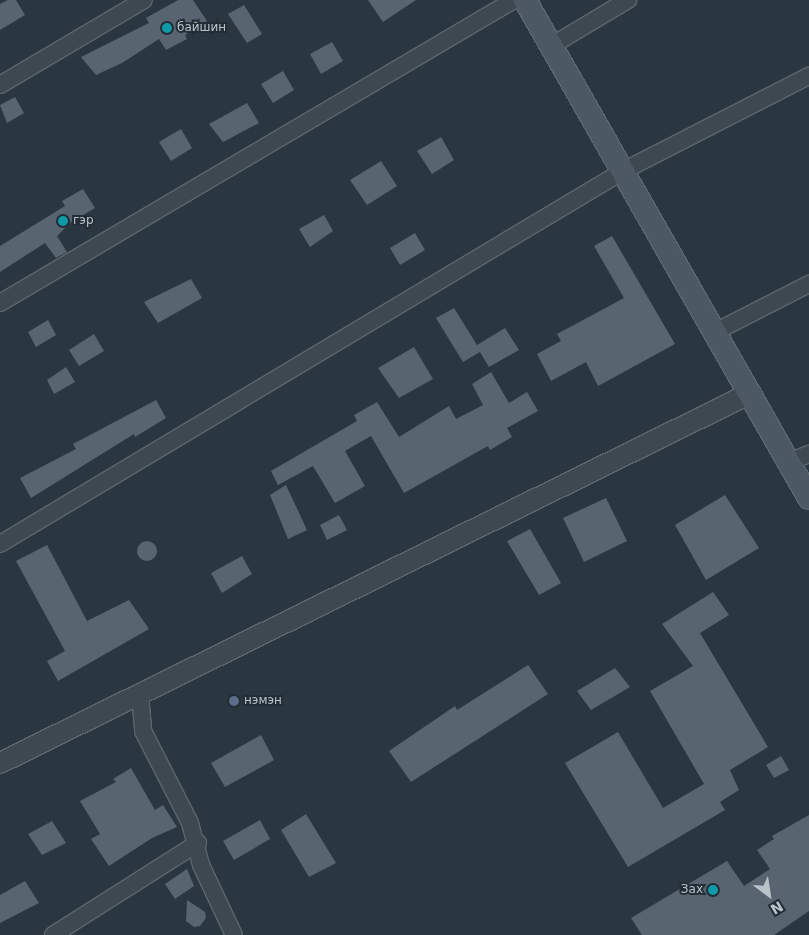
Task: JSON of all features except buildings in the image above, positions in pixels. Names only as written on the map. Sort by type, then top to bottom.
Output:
[{"type":"main road","points":[[525,0],[751,393],[799,458],[809,498]]},
{"type":"street","points":[[0,85],[144,0]]},
{"type":"street","points":[[0,303],[514,0]]},
{"type":"street","points":[[551,46],[628,0]]},
{"type":"street","points":[[0,544],[623,171],[809,76]]},
{"type":"street","points":[[715,332],[809,284]]},
{"type":"street","points":[[0,763],[751,393]]},
{"type":"street","points":[[140,694],[143,731],[198,843],[201,865],[234,935]]},
{"type":"street","points":[[53,935],[198,843]]},
{"type":"place","name":"байшин","points":[[167,28]]},
{"type":"place","name":"гэр","points":[[63,221]]},
{"type":"place","name":"нэмэн","points":[[234,701]]},
{"type":"place","name":"Зах","points":[[713,890]]}]
